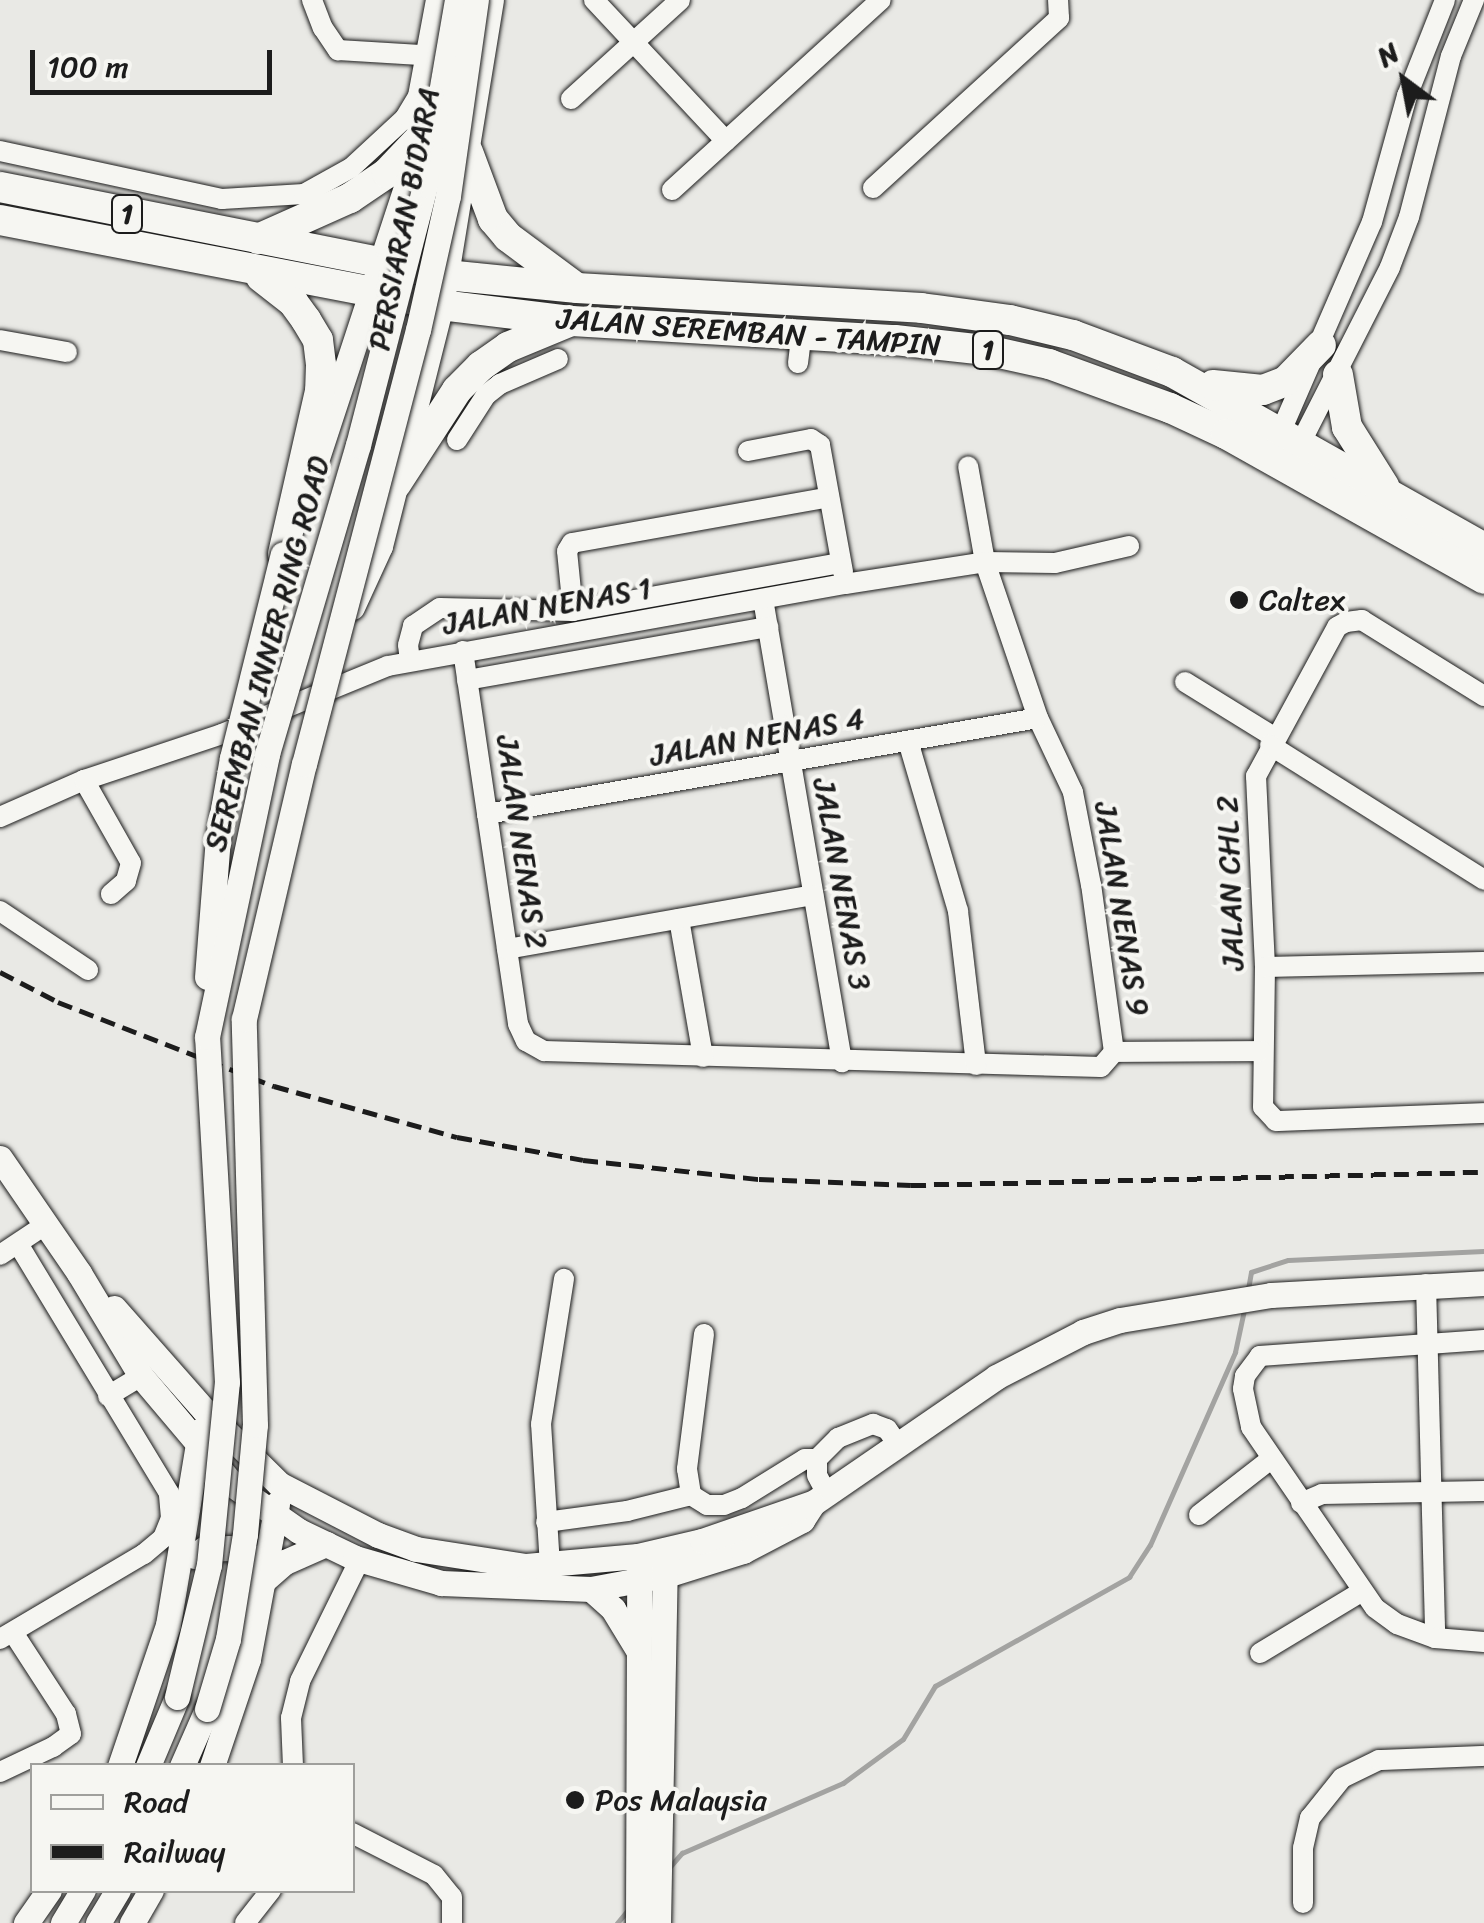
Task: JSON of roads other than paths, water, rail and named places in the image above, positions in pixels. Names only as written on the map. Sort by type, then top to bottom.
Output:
[{"type":"highway","points":[[255,240],[350,198],[387,172],[423,135]]},
{"type":"highway","points":[[468,152],[493,219],[508,237],[577,288]]},
{"type":"highway","name":"1","points":[[0,187],[446,275]]},
{"type":"highway","name":"1","points":[[0,220],[441,305]]},
{"type":"highway","points":[[249,271],[293,302],[318,340],[320,391],[283,554]]},
{"type":"highway","name":"JALAN SEREMBAN - TAMPIN","points":[[446,275],[577,288],[920,308],[1010,320],[1073,335],[1172,372],[1292,436],[1392,498],[1484,548]]},
{"type":"highway","name":"JALAN SEREMBAN - TAMPIN","points":[[441,305],[800,350],[986,350],[1098,380],[1226,434],[1484,579]]},
{"type":"highway","points":[[396,484],[448,403],[481,366],[508,347],[572,321]]},
{"type":"highway","points":[[1172,372],[1227,390],[1262,390],[1286,381],[1321,346]]},
{"type":"highway","points":[[1338,375],[1347,427],[1392,498]]},
{"type":"main road","name":"PERSIARAN BIDARA","points":[[207,1037],[208,940],[218,838],[232,758],[283,554],[345,384],[423,135],[432,56],[446,0]]},
{"type":"main road","name":"PERSIARAN BIDARA","points":[[358,445],[425,184],[457,0]]},
{"type":"main road","name":"PERSIARAN BIDARA","points":[[385,449],[418,330],[448,196],[476,0]]},
{"type":"main road","name":"PERSIARAN BIDARA","points":[[338,636],[380,546],[441,305],[491,0]]},
{"type":"main road","points":[[397,216],[409,233],[419,235],[448,224],[457,212]]},
{"type":"main road","points":[[345,384],[370,365],[386,363],[400,367],[420,390]]},
{"type":"main road","name":"SEREMBAN INNER RING ROAD","points":[[149,1763],[177,1697],[210,1564],[226,1382],[207,1037],[267,754],[358,445]]},
{"type":"main road","name":"SEREMBAN INNER RING ROAD","points":[[183,1763],[206,1709],[228,1638],[254,1425],[244,1018],[264,948],[274,883],[385,449]]},
{"type":"main road","points":[[0,1158],[79,1273],[141,1376],[233,1486],[275,1515],[360,1559],[441,1584],[591,1588],[639,1567]]},
{"type":"main road","points":[[79,1273],[204,1410],[280,1484],[378,1535],[416,1549],[476,1562],[639,1567],[770,1538],[802,1520],[820,1498],[996,1377],[1082,1332],[1160,1310],[1220,1301],[1484,1282]]},
{"type":"main road","points":[[121,1763],[168,1625],[204,1410]]},
{"type":"main road","points":[[213,1763],[248,1659],[280,1484]]},
{"type":"main road","points":[[264,1580],[285,1562],[326,1544]]},
{"type":"main road","points":[[176,1582],[204,1549],[252,1558],[264,1580]]},
{"type":"main road","points":[[648,1915],[665,1563]]},
{"type":"main road","points":[[639,1567],[638,1650],[649,1876]]},
{"type":"main road","points":[[591,1588],[613,1609],[638,1650]]},
{"type":"main road","points":[[26,1923],[47,1893]]},
{"type":"main road","points":[[63,1923],[80,1893]]},
{"type":"main road","points":[[98,1923],[116,1893]]},
{"type":"main road","points":[[132,1923],[149,1893]]},
{"type":"street","points":[[312,0],[322,28],[338,50],[432,56]]},
{"type":"street","points":[[0,151],[222,199],[304,194],[351,168],[389,137],[418,96],[432,56],[436,0]]},
{"type":"street","points":[[594,0],[726,141]]},
{"type":"street","points":[[571,100],[680,0]]},
{"type":"street","points":[[672,190],[880,0]]},
{"type":"street","points":[[873,188],[1059,18],[1058,0]]},
{"type":"street","points":[[1292,436],[1321,346],[1372,222],[1407,96],[1445,0]]},
{"type":"street","points":[[1292,436],[1338,375],[1409,217],[1441,90],[1474,0]]},
{"type":"street","points":[[0,340],[67,352]]},
{"type":"street","points":[[456,440],[486,395],[500,384],[558,359]]},
{"type":"street","points":[[410,661],[408,645],[413,626],[440,608],[574,611],[843,573],[820,445],[812,439],[748,450]]},
{"type":"street","name":"JALAN NENAS 9","points":[[526,1042],[544,1051],[1092,1070],[1114,1052],[1092,885],[1073,792],[1038,718],[985,562],[968,466]]},
{"type":"street","points":[[574,611],[567,551],[572,543],[829,497]]},
{"type":"street","name":"JALAN NENAS 1","points":[[0,817],[84,780],[222,734],[410,661],[763,599],[843,573],[985,562],[1056,563],[1129,546]]},
{"type":"street","name":"JALAN NENAS 3","points":[[763,599],[842,1062]]},
{"type":"street","points":[[544,609],[548,635]]},
{"type":"street","name":"JALAN CHL 2","points":[[1484,696],[1362,620],[1346,622],[1337,627],[1256,776],[1265,967],[1261,1052],[1264,1107],[1276,1121],[1484,1113]]},
{"type":"street","points":[[468,680],[768,627]]},
{"type":"street","name":"JALAN NENAS 2","points":[[463,650],[518,1024],[526,1042]]},
{"type":"street","points":[[1185,682],[1484,880]]},
{"type":"street","name":"JALAN NENAS 4","points":[[487,814],[1038,718]]},
{"type":"street","points":[[908,740],[958,912],[976,1065]]},
{"type":"street","points":[[84,780],[131,863],[126,881],[111,894]]},
{"type":"street","points":[[507,949],[813,895]]},
{"type":"street","points":[[0,910],[88,970]]},
{"type":"street","points":[[679,919],[703,1057]]},
{"type":"street","points":[[1265,967],[1484,962]]},
{"type":"street","points":[[1114,1052],[1261,1052]]},
{"type":"street","points":[[0,1772],[71,1734],[66,1714],[7,1636],[144,1554],[163,1538],[171,1518],[169,1493],[6,1247],[46,1225]]},
{"type":"street","points":[[550,1566],[541,1424],[564,1279]]},
{"type":"street","points":[[1426,1284],[1435,1638]]},
{"type":"street","points":[[691,1495],[688,1469],[704,1334]]},
{"type":"street","points":[[1484,1340],[1260,1356],[1251,1364],[1243,1389],[1251,1427],[1361,1592],[1386,1617],[1435,1638],[1484,1642]]},
{"type":"street","points":[[108,1396],[141,1376]]},
{"type":"street","points":[[546,1522],[626,1511],[691,1495],[707,1505],[724,1504],[742,1498],[805,1459],[817,1459],[838,1438],[863,1426],[887,1429],[898,1444]]},
{"type":"street","points":[[817,1459],[820,1498]]},
{"type":"street","points":[[1199,1515],[1271,1460]]},
{"type":"street","points":[[1301,1503],[1322,1494],[1484,1492]]},
{"type":"street","points":[[293,1763],[290,1718],[300,1681],[360,1559]]},
{"type":"street","points":[[1260,1653],[1361,1592]]},
{"type":"street","points":[[1303,1903],[1303,1848],[1310,1818],[1342,1778],[1378,1760],[1484,1756]]},
{"type":"street","points":[[355,1834],[434,1874],[452,1897],[452,1923]]},
{"type":"street","points":[[245,1923],[269,1893]]},
{"type":"waterway","points":[[1248,1289],[1251,1272],[1288,1260],[1484,1251]]},
{"type":"waterway","points":[[667,1870],[682,1853],[843,1783],[903,1739],[935,1686],[1129,1577],[1150,1545],[1235,1352],[1244,1310]]},
{"type":"waterway","points":[[617,1923],[628,1910]]},
{"type":"railway","points":[[0,972],[58,1002],[274,1086],[457,1137],[583,1160],[759,1179],[911,1185],[1484,1172]]},
{"type":"place","name":"Caltex","points":[[1239,600]]},
{"type":"place","name":"Pos Malaysia","points":[[575,1800]]}]
